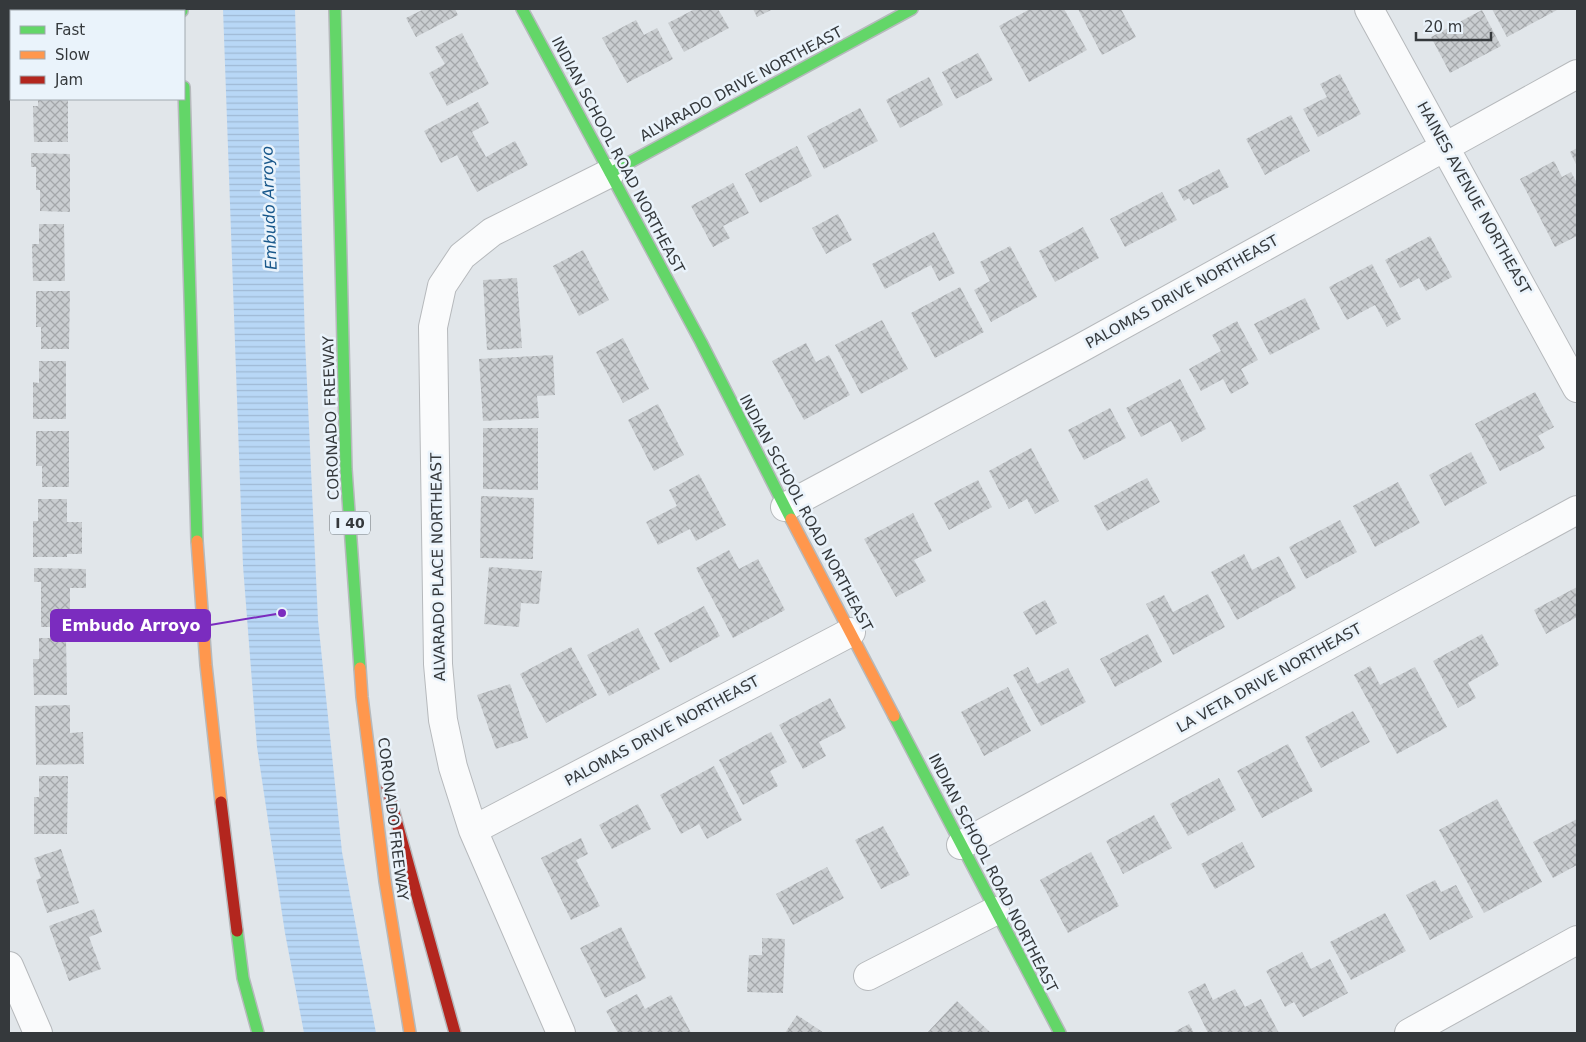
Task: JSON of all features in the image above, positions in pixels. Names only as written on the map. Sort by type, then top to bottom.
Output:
[{"type":"main road","name":"CORONADO FREEWAY","points":[[335,9],[346,469],[362,697],[384,881],[410,1033]]},
{"type":"main road","name":"INDIAN SCHOOL ROAD NORTHEAST","points":[[522,9],[701,342],[785,507],[1060,1033]]},
{"type":"main road","name":"ALVARADO DRIVE NORTHEAST","points":[[610,172],[912,9]]},
{"type":"main road","points":[[184,100],[197,540],[207,675],[243,978],[246,1033]]},
{"type":"main road","points":[[362,697],[455,1033]]},
{"type":"main road","points":[[243,978],[258,1033]]},
{"type":"street","name":"HAINES AVENUE NORTHEAST","points":[[1369,9],[1577,388]]},
{"type":"street","name":"PALOMAS DRIVE NORTHEAST","points":[[785,507],[1078,349],[1577,74]]},
{"type":"street","name":"ALVARADO PLACE NORTHEAST","points":[[561,1033],[473,830],[453,767],[443,720],[438,664],[433,327],[442,286],[462,256],[492,232],[610,172]]},
{"type":"street","name":"LA VETA DRIVE NORTHEAST","points":[[962,845],[1577,510]]},
{"type":"street","name":"PALOMAS DRIVE NORTHEAST","points":[[473,830],[852,632]]},
{"type":"street","points":[[868,976],[995,911]]},
{"type":"street","points":[[1409,1033],[1577,940]]},
{"type":"street","points":[[9,966],[38,1033]]},
{"type":"water","points":[[223,9],[295,9],[305,340],[318,620],[342,852],[376,1033],[304,1033],[285,933],[257,747],[243,566]]},
{"type":"building","points":[[424,9],[455,9],[458,15],[416,37],[406,18]]},
{"type":"building","points":[[695,9],[718,9],[729,28],[684,52],[668,23]]},
{"type":"building","points":[[753,9],[773,9],[757,17]]},
{"type":"building","points":[[1030,9],[1064,9],[1087,50],[1029,82],[999,26]]},
{"type":"building","points":[[1078,9],[1121,9],[1136,37],[1102,55]]},
{"type":"building","points":[[1492,9],[1556,9],[1557,10],[1507,37]]},
{"type":"building","points":[[1482,10],[1501,46],[1450,73],[1431,37]]},
{"type":"building","points":[[636,20],[644,35],[657,28],[673,59],[627,83],[602,38]]},
{"type":"building","points":[[462,33],[489,84],[447,106],[429,73],[445,64],[435,47]]},
{"type":"building","points":[[978,53],[993,80],[956,99],[942,72]]},
{"type":"building","points":[[1340,74],[1361,114],[1318,137],[1303,109],[1327,97],[1320,84]]},
{"type":"building","points":[[929,77],[943,105],[900,128],[886,100]]},
{"type":"building","points":[[38,100],[68,100],[68,142],[34,142],[33,106],[38,106]]},
{"type":"building","points":[[478,102],[489,123],[472,132],[486,157],[515,141],[528,165],[477,192],[457,155],[441,163],[424,131]]},
{"type":"building","points":[[860,108],[878,141],[824,169],[807,136]]},
{"type":"building","points":[[1291,115],[1310,151],[1265,175],[1246,139]]},
{"type":"building","points":[[797,146],[812,176],[760,203],[745,174]]},
{"type":"building","points":[[1577,148],[1577,166],[1570,152]]},
{"type":"building","points":[[31,153],[70,154],[70,212],[40,211],[40,190],[36,190],[36,167],[31,167]]},
{"type":"building","points":[[1554,161],[1562,177],[1571,172],[1577,183],[1577,236],[1555,247],[1520,179]]},
{"type":"building","points":[[1219,169],[1229,187],[1193,205],[1189,198],[1184,201],[1178,190]]},
{"type":"building","points":[[733,183],[749,213],[723,226],[730,238],[713,247],[691,206]]},
{"type":"building","points":[[1162,192],[1177,220],[1125,247],[1110,219]]},
{"type":"building","points":[[838,214],[852,240],[826,254],[812,228]]},
{"type":"building","points":[[39,224],[64,224],[65,281],[33,281],[32,244],[39,244]]},
{"type":"building","points":[[1083,227],[1099,258],[1055,282],[1039,251]]},
{"type":"building","points":[[934,232],[955,273],[939,281],[931,265],[885,289],[872,264]]},
{"type":"building","points":[[1430,236],[1452,277],[1426,291],[1419,278],[1400,288],[1385,260]]},
{"type":"building","points":[[1010,246],[1037,297],[991,322],[974,290],[990,281],[980,262]]},
{"type":"building","points":[[583,250],[609,300],[579,316],[553,266]]},
{"type":"building","points":[[1372,264],[1401,319],[1387,327],[1375,305],[1347,320],[1329,287]]},
{"type":"building","points":[[517,278],[522,348],[487,350],[483,280]]},
{"type":"building","points":[[960,287],[984,332],[935,358],[911,313]]},
{"type":"building","points":[[36,291],[70,291],[69,349],[41,349],[41,327],[36,327]]},
{"type":"building","points":[[1305,298],[1320,329],[1270,355],[1254,324]]},
{"type":"building","points":[[882,320],[908,369],[861,394],[835,345]]},
{"type":"building","points":[[1237,321],[1258,360],[1241,369],[1249,384],[1231,394],[1223,379],[1201,391],[1189,369],[1221,351],[1212,335]]},
{"type":"building","points":[[623,338],[649,389],[623,403],[596,352]]},
{"type":"building","points":[[806,343],[816,362],[829,355],[850,395],[804,420],[772,361]]},
{"type":"building","points":[[553,355],[555,395],[537,396],[539,418],[483,421],[479,359]]},
{"type":"building","points":[[39,361],[66,361],[66,419],[33,419],[33,382],[39,383]]},
{"type":"building","points":[[1180,379],[1206,429],[1182,442],[1171,421],[1141,437],[1126,408]]},
{"type":"building","points":[[1535,392],[1554,427],[1538,436],[1545,448],[1500,471],[1475,424]]},
{"type":"building","points":[[658,404],[684,455],[654,471],[628,420]]},
{"type":"building","points":[[1110,408],[1126,438],[1084,460],[1068,430]]},
{"type":"building","points":[[483,428],[538,428],[538,490],[483,489]]},
{"type":"building","points":[[36,431],[69,431],[69,487],[42,487],[42,466],[36,466]]},
{"type":"building","points":[[1031,448],[1059,501],[1035,514],[1027,499],[1009,509],[989,471]]},
{"type":"building","points":[[1471,452],[1487,483],[1445,506],[1429,475]]},
{"type":"building","points":[[699,474],[726,525],[696,541],[690,529],[658,545],[646,522],[677,506],[669,490]]},
{"type":"building","points":[[1147,478],[1160,502],[1107,531],[1094,506]]},
{"type":"building","points":[[978,480],[992,507],[949,530],[934,503]]},
{"type":"building","points":[[1398,482],[1420,523],[1375,547],[1353,506]]},
{"type":"building","points":[[481,496],[534,498],[533,559],[480,558]]},
{"type":"building","points":[[38,499],[67,499],[67,522],[82,522],[82,554],[67,554],[67,557],[33,557],[33,521],[38,521]]},
{"type":"building","points":[[913,513],[932,551],[914,560],[926,581],[896,597],[864,539]]},
{"type":"building","points":[[1340,520],[1357,552],[1306,579],[1289,547]]},
{"type":"building","points":[[729,550],[739,569],[758,559],[785,610],[733,638],[696,568]]},
{"type":"building","points":[[1244,554],[1252,570],[1279,556],[1296,588],[1237,620],[1211,572]]},
{"type":"building","points":[[489,567],[542,571],[539,604],[521,603],[519,627],[484,624]]},
{"type":"building","points":[[34,568],[86,569],[86,588],[70,588],[70,627],[41,627],[41,582],[34,582]]},
{"type":"building","points":[[1577,587],[1577,617],[1546,634],[1534,610]]},
{"type":"building","points":[[1208,594],[1225,627],[1173,655],[1146,604],[1164,595],[1173,612]]},
{"type":"building","points":[[1045,600],[1057,623],[1036,635],[1023,612]]},
{"type":"building","points":[[704,606],[720,636],[670,663],[654,633]]},
{"type":"building","points":[[638,628],[660,669],[609,696],[587,655]]},
{"type":"building","points":[[1148,634],[1162,662],[1115,687],[1100,659]]},
{"type":"building","points":[[1482,634],[1499,665],[1468,683],[1476,698],[1458,708],[1433,661]]},
{"type":"building","points":[[39,638],[66,638],[67,695],[34,695],[33,659],[39,659]]},
{"type":"building","points":[[571,647],[597,695],[546,723],[520,674]]},
{"type":"building","points":[[1370,666],[1380,685],[1415,667],[1447,727],[1397,754],[1354,675]]},
{"type":"building","points":[[1028,667],[1037,684],[1068,668],[1086,702],[1041,726],[1013,675]]},
{"type":"building","points":[[510,684],[528,738],[496,749],[477,695]]},
{"type":"building","points":[[1008,687],[1031,731],[984,756],[961,712]]},
{"type":"building","points":[[830,698],[846,728],[819,742],[826,756],[803,769],[779,725]]},
{"type":"building","points":[[70,705],[70,733],[83,732],[84,764],[36,765],[35,706]]},
{"type":"building","points":[[1353,711],[1370,742],[1321,768],[1305,737]]},
{"type":"building","points":[[771,732],[787,762],[770,771],[778,786],[743,805],[719,760]]},
{"type":"building","points":[[1288,744],[1313,791],[1262,818],[1237,771]]},
{"type":"building","points":[[714,766],[742,820],[707,839],[699,824],[681,834],[660,795]]},
{"type":"building","points":[[39,776],[68,776],[67,834],[34,834],[34,797],[39,797]]},
{"type":"building","points":[[1219,778],[1236,810],[1188,836],[1170,804]]},
{"type":"building","points":[[1497,799],[1542,882],[1484,913],[1439,830]]},
{"type":"building","points":[[638,804],[651,829],[612,849],[599,825]]},
{"type":"building","points":[[1154,815],[1172,848],[1123,874],[1106,841]]},
{"type":"building","points":[[1577,819],[1577,865],[1553,878],[1533,842]]},
{"type":"building","points":[[883,826],[910,875],[881,889],[855,840]]},
{"type":"building","points":[[581,838],[588,854],[576,860],[600,906],[571,920],[541,858]]},
{"type":"building","points":[[1242,842],[1255,867],[1215,889],[1201,864]]},
{"type":"building","points":[[61,849],[79,903],[47,913],[36,880],[41,878],[34,858]]},
{"type":"building","points":[[1091,852],[1119,906],[1068,933],[1040,880]]},
{"type":"building","points":[[827,867],[844,898],[793,925],[776,894]]},
{"type":"building","points":[[1435,880],[1441,892],[1456,885],[1473,917],[1430,940],[1406,895]]},
{"type":"building","points":[[94,909],[102,932],[89,937],[101,969],[69,981],[49,926]]},
{"type":"building","points":[[1385,913],[1406,951],[1351,980],[1330,942]]},
{"type":"building","points":[[621,927],[646,978],[605,998],[580,948]]},
{"type":"building","points":[[762,938],[785,939],[783,993],[747,992],[749,955],[762,955]]},
{"type":"building","points":[[1302,952],[1311,969],[1330,959],[1348,993],[1303,1017],[1294,1002],[1285,1007],[1266,971]]},
{"type":"building","points":[[1205,983],[1213,1000],[1235,989],[1245,1007],[1261,999],[1279,1033],[1208,1033],[1188,992]]},
{"type":"building","points":[[637,994],[645,1009],[671,995],[691,1033],[618,1033],[606,1011]]},
{"type":"building","points":[[957,1001],[991,1033],[928,1032]]},
{"type":"building","points":[[797,1015],[824,1033],[785,1033]]},
{"type":"building","points":[[1189,1024],[1194,1033],[1174,1032]]},
{"type":"traffic: fast","points":[[335,9],[346,469],[360,668]]},
{"type":"traffic: fast","points":[[522,9],[701,342],[791,519]]},
{"type":"traffic: fast","points":[[610,173],[912,9]]},
{"type":"traffic: fast","points":[[184,100],[197,541]]},
{"type":"traffic: fast","points":[[894,716],[1060,1033]]},
{"type":"traffic: fast","points":[[237,931],[243,978],[258,1033]]},
{"type":"traffic: slow","points":[[791,519],[894,716]]},
{"type":"traffic: slow","points":[[197,541],[206,665],[221,802]]},
{"type":"traffic: slow","points":[[360,668],[385,881],[410,1033]]},
{"type":"traffic: jam","points":[[387,787],[455,1033]]},
{"type":"traffic: jam","points":[[221,802],[237,931]]},
{"type":"place","name":"Embudo Arroyo","points":[[282,613]]}]
